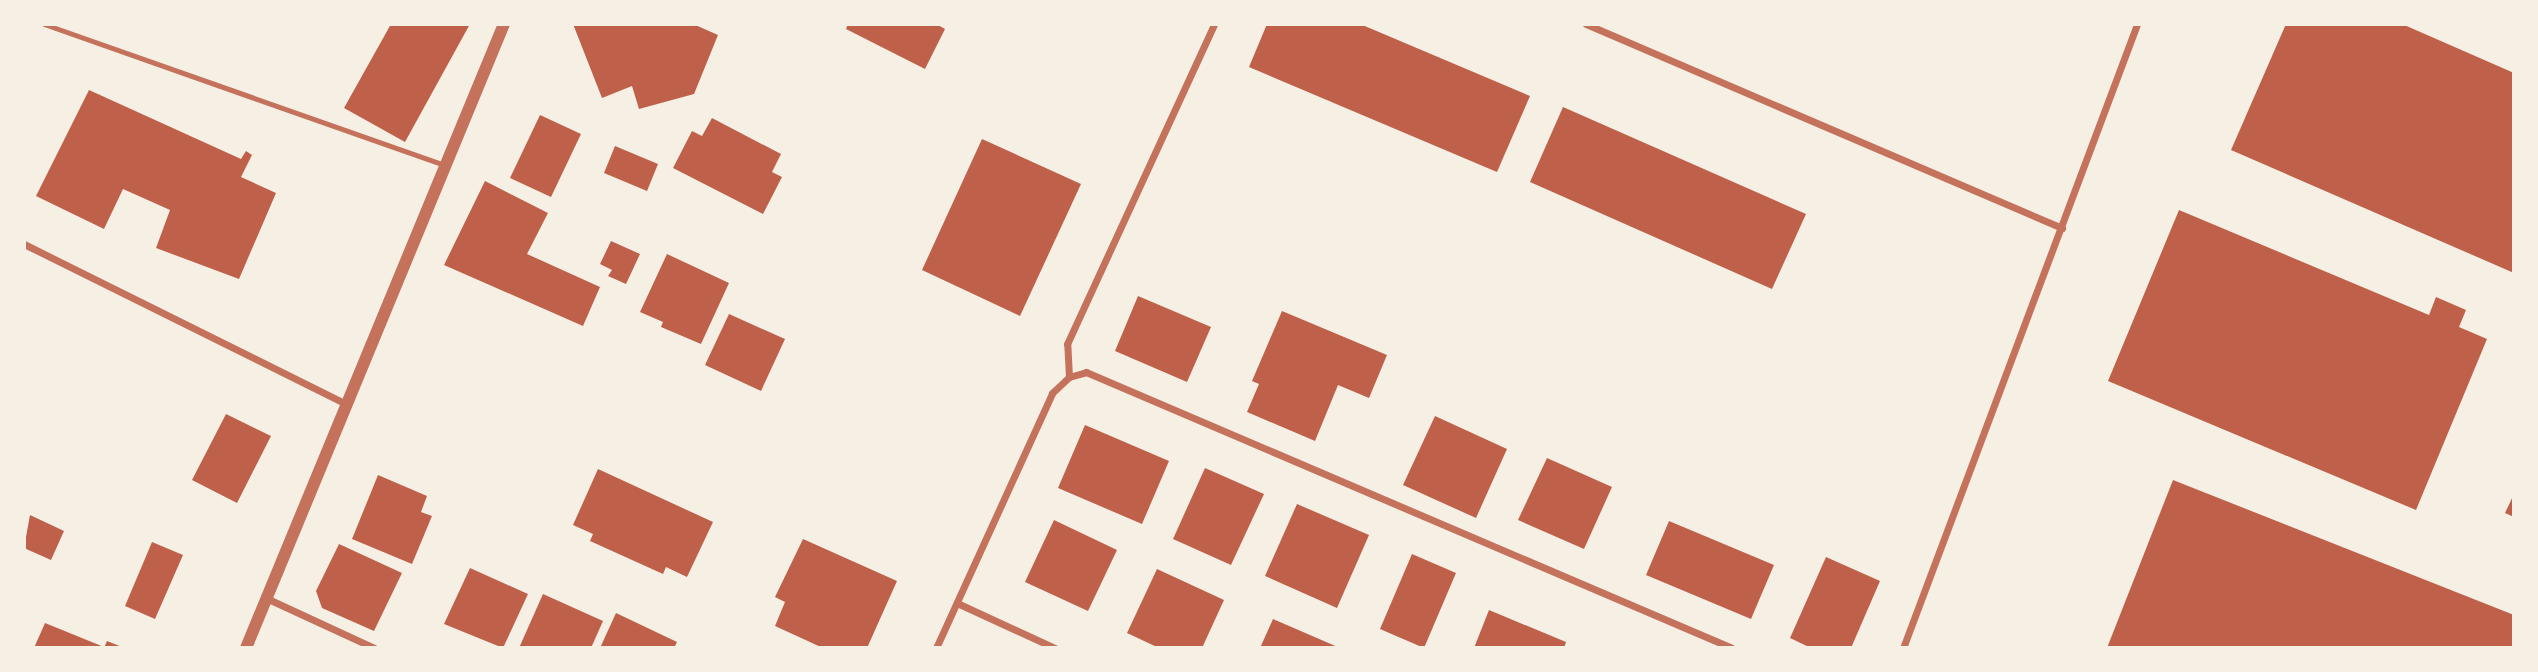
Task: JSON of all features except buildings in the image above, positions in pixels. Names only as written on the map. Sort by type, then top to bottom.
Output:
[{"type":"street","points":[[246,648],[504,24]]},
{"type":"street","points":[[1069,377],[1067,344],[1214,24]]},
{"type":"street","points":[[1586,24],[2062,228]]},
{"type":"street","points":[[1903,648],[2137,24]]},
{"type":"street","points":[[24,244],[347,404]]},
{"type":"street","points":[[936,648],[1052,393],[1069,377],[1086,372],[1101,376],[1732,648]]},
{"type":"street","points":[[266,598],[374,648]]},
{"type":"street","points":[[957,603],[1055,648]]},
{"type":"lane","points":[[44,24],[445,165]]}]
